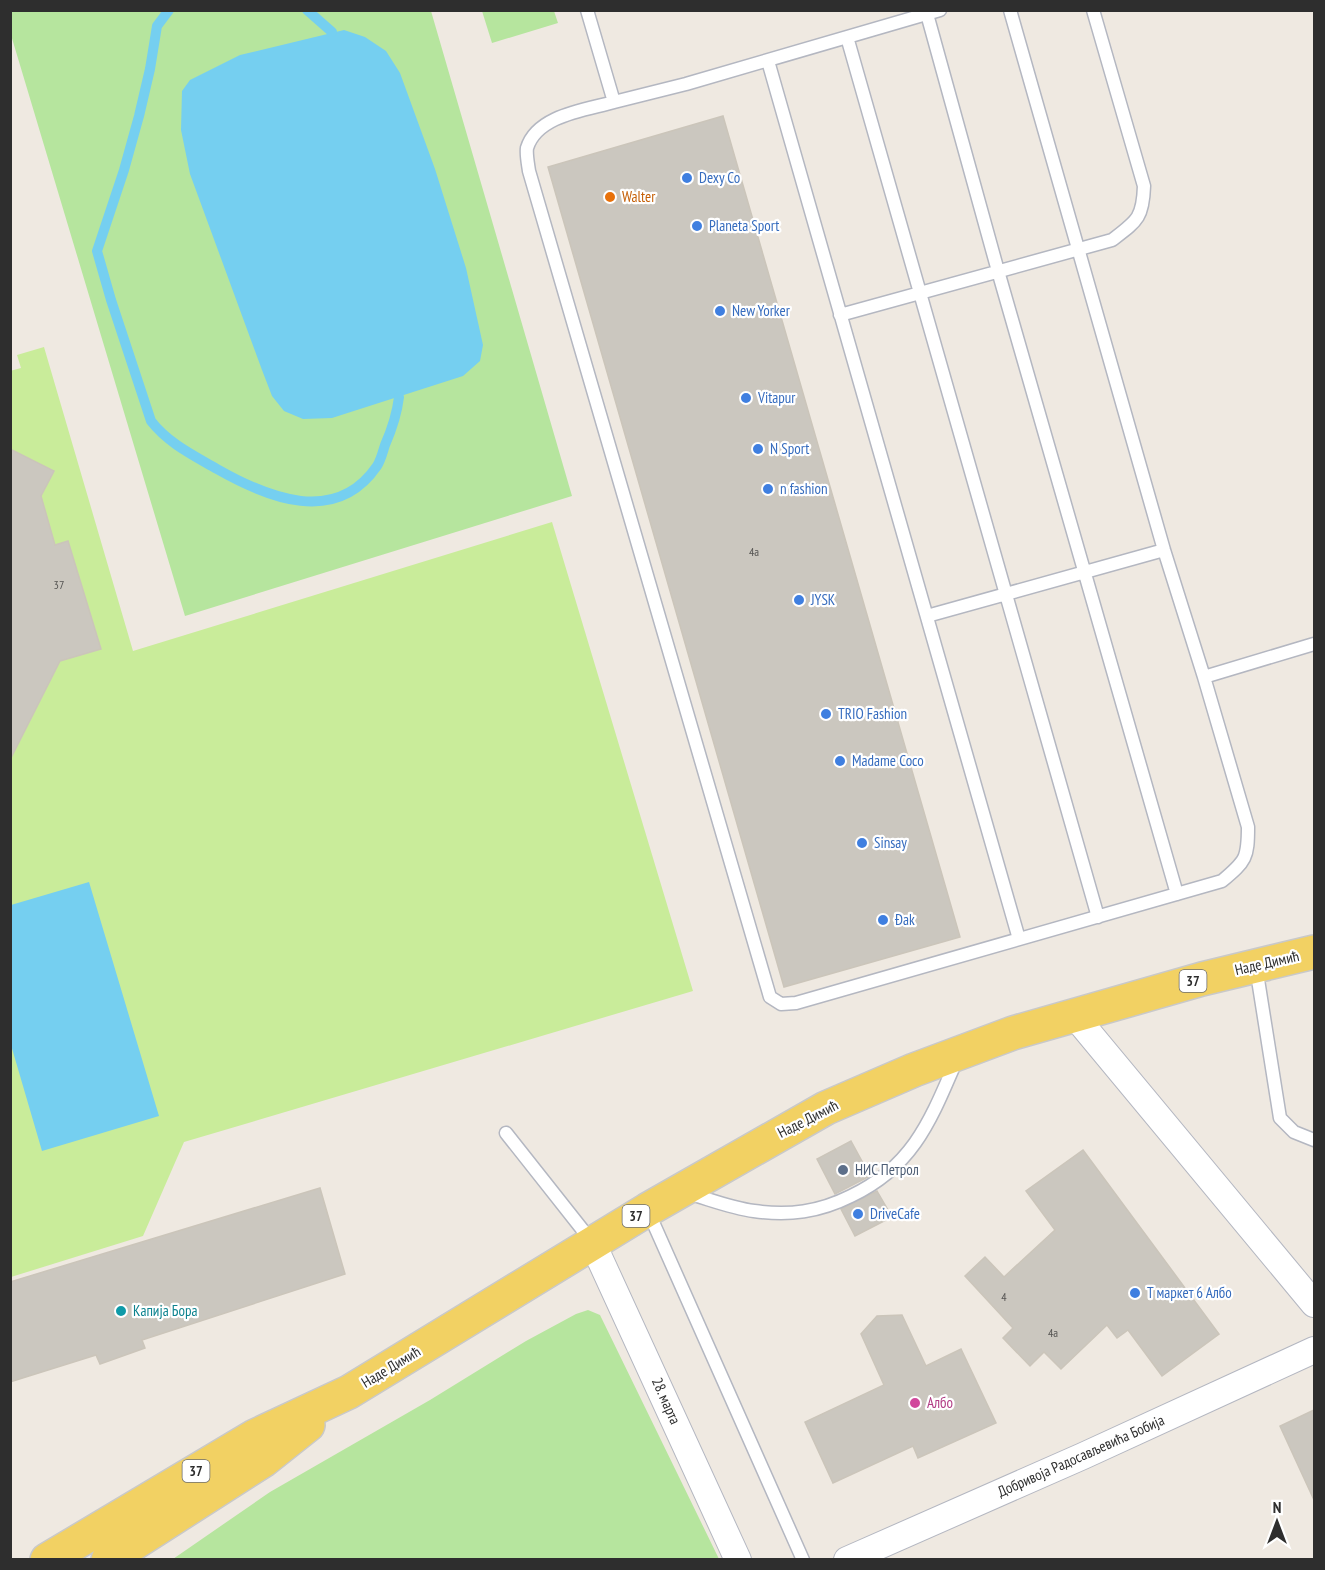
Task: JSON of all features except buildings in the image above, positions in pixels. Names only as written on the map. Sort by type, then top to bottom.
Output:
[{"type":"main road","name":"Наде Димић","points":[[350,1392],[647,1210],[826,1108],[914,1070],[1013,1033],[1202,979],[1314,952]]},
{"type":"main road","name":"37","points":[[47,1560],[255,1436],[350,1392]]},
{"type":"main road","name":"37","points":[[108,1560],[264,1460],[350,1392]]},
{"type":"street","points":[[1074,1015],[1314,1304]]},
{"type":"street","name":"28. марта","points":[[593,1244],[738,1560]]},
{"type":"street","name":"Добривоја Радосављевића Бобија","points":[[847,1560],[1083,1456],[1314,1350]]},
{"type":"lane","points":[[587,10],[614,102]]},
{"type":"lane","points":[[940,10],[768,61],[562,116],[537,130],[527,149],[529,171],[770,997],[780,1004],[796,1003],[1222,881],[1240,866],[1248,851],[1248,827],[1164,550],[1010,10]]},
{"type":"lane","points":[[840,315],[1112,240],[1134,223],[1143,208],[1144,186],[1093,10]]},
{"type":"lane","points":[[927,14],[998,271],[1177,894]]},
{"type":"lane","points":[[847,37],[1098,917]]},
{"type":"lane","points":[[768,61],[1019,939]]},
{"type":"lane","points":[[927,616],[1164,550]]},
{"type":"lane","points":[[1204,677],[1314,644]]},
{"type":"lane","points":[[1256,966],[1280,1118],[1294,1132],[1314,1140]]},
{"type":"lane","points":[[680,1191],[742,1209],[775,1214],[809,1212],[847,1199],[879,1181],[896,1167],[912,1147],[936,1108],[960,1052]]},
{"type":"lane","points":[[506,1133],[593,1244]]},
{"type":"lane","points":[[647,1210],[803,1560]]},
{"type":"green space","points":[[10,11],[431,11],[572,496],[185,616],[11,35]]},
{"type":"green space","points":[[482,11],[554,11],[558,23],[492,43]]},
{"type":"green space","points":[[44,347],[133,651],[552,522],[693,991],[184,1142],[143,1236],[11,1277],[10,371],[21,368],[17,355]]},
{"type":"green space","points":[[588,1310],[600,1315],[719,1559],[173,1559],[270,1492],[430,1400],[526,1341]]},
{"type":"water","points":[[344,30],[365,37],[386,51],[400,73],[435,169],[466,268],[483,345],[480,361],[463,376],[332,418],[303,419],[284,411],[272,396],[262,370],[190,174],[181,130],[182,91],[190,80],[240,55]]},
{"type":"water","points":[[89,882],[159,1116],[42,1151],[11,1045],[11,905]]},
{"type":"waterway","points":[[169,10],[157,26],[139,116],[97,251],[151,421],[181,448],[237,480],[279,497],[301,501],[322,501],[342,496],[360,485],[377,466],[394,421],[399,397]]},
{"type":"waterway","points":[[307,10],[332,32]]},
{"type":"place","name":"Dexy Co","points":[[687,178]]},
{"type":"place","name":"Walter","points":[[610,197]]},
{"type":"place","name":"Planeta Sport","points":[[697,226]]},
{"type":"place","name":"New Yorker","points":[[720,311]]},
{"type":"place","name":"Vitapur","points":[[746,398]]},
{"type":"place","name":"N Sport","points":[[758,449]]},
{"type":"place","name":"n fashion","points":[[768,489]]},
{"type":"place","name":"JYSK","points":[[799,600]]},
{"type":"place","name":"TRIO Fashion","points":[[826,714]]},
{"type":"place","name":"Madame Coco","points":[[840,761]]},
{"type":"place","name":"Sinsay","points":[[862,843]]},
{"type":"place","name":"Đak","points":[[883,920]]},
{"type":"place","name":"НИС Петрол","points":[[843,1170]]},
{"type":"place","name":"DriveCafe","points":[[858,1214]]},
{"type":"place","name":"Т маркет 6 Албо","points":[[1135,1293]]},
{"type":"place","name":"Капија Бора","points":[[121,1311]]},
{"type":"place","name":"Албо","points":[[915,1403]]}]
